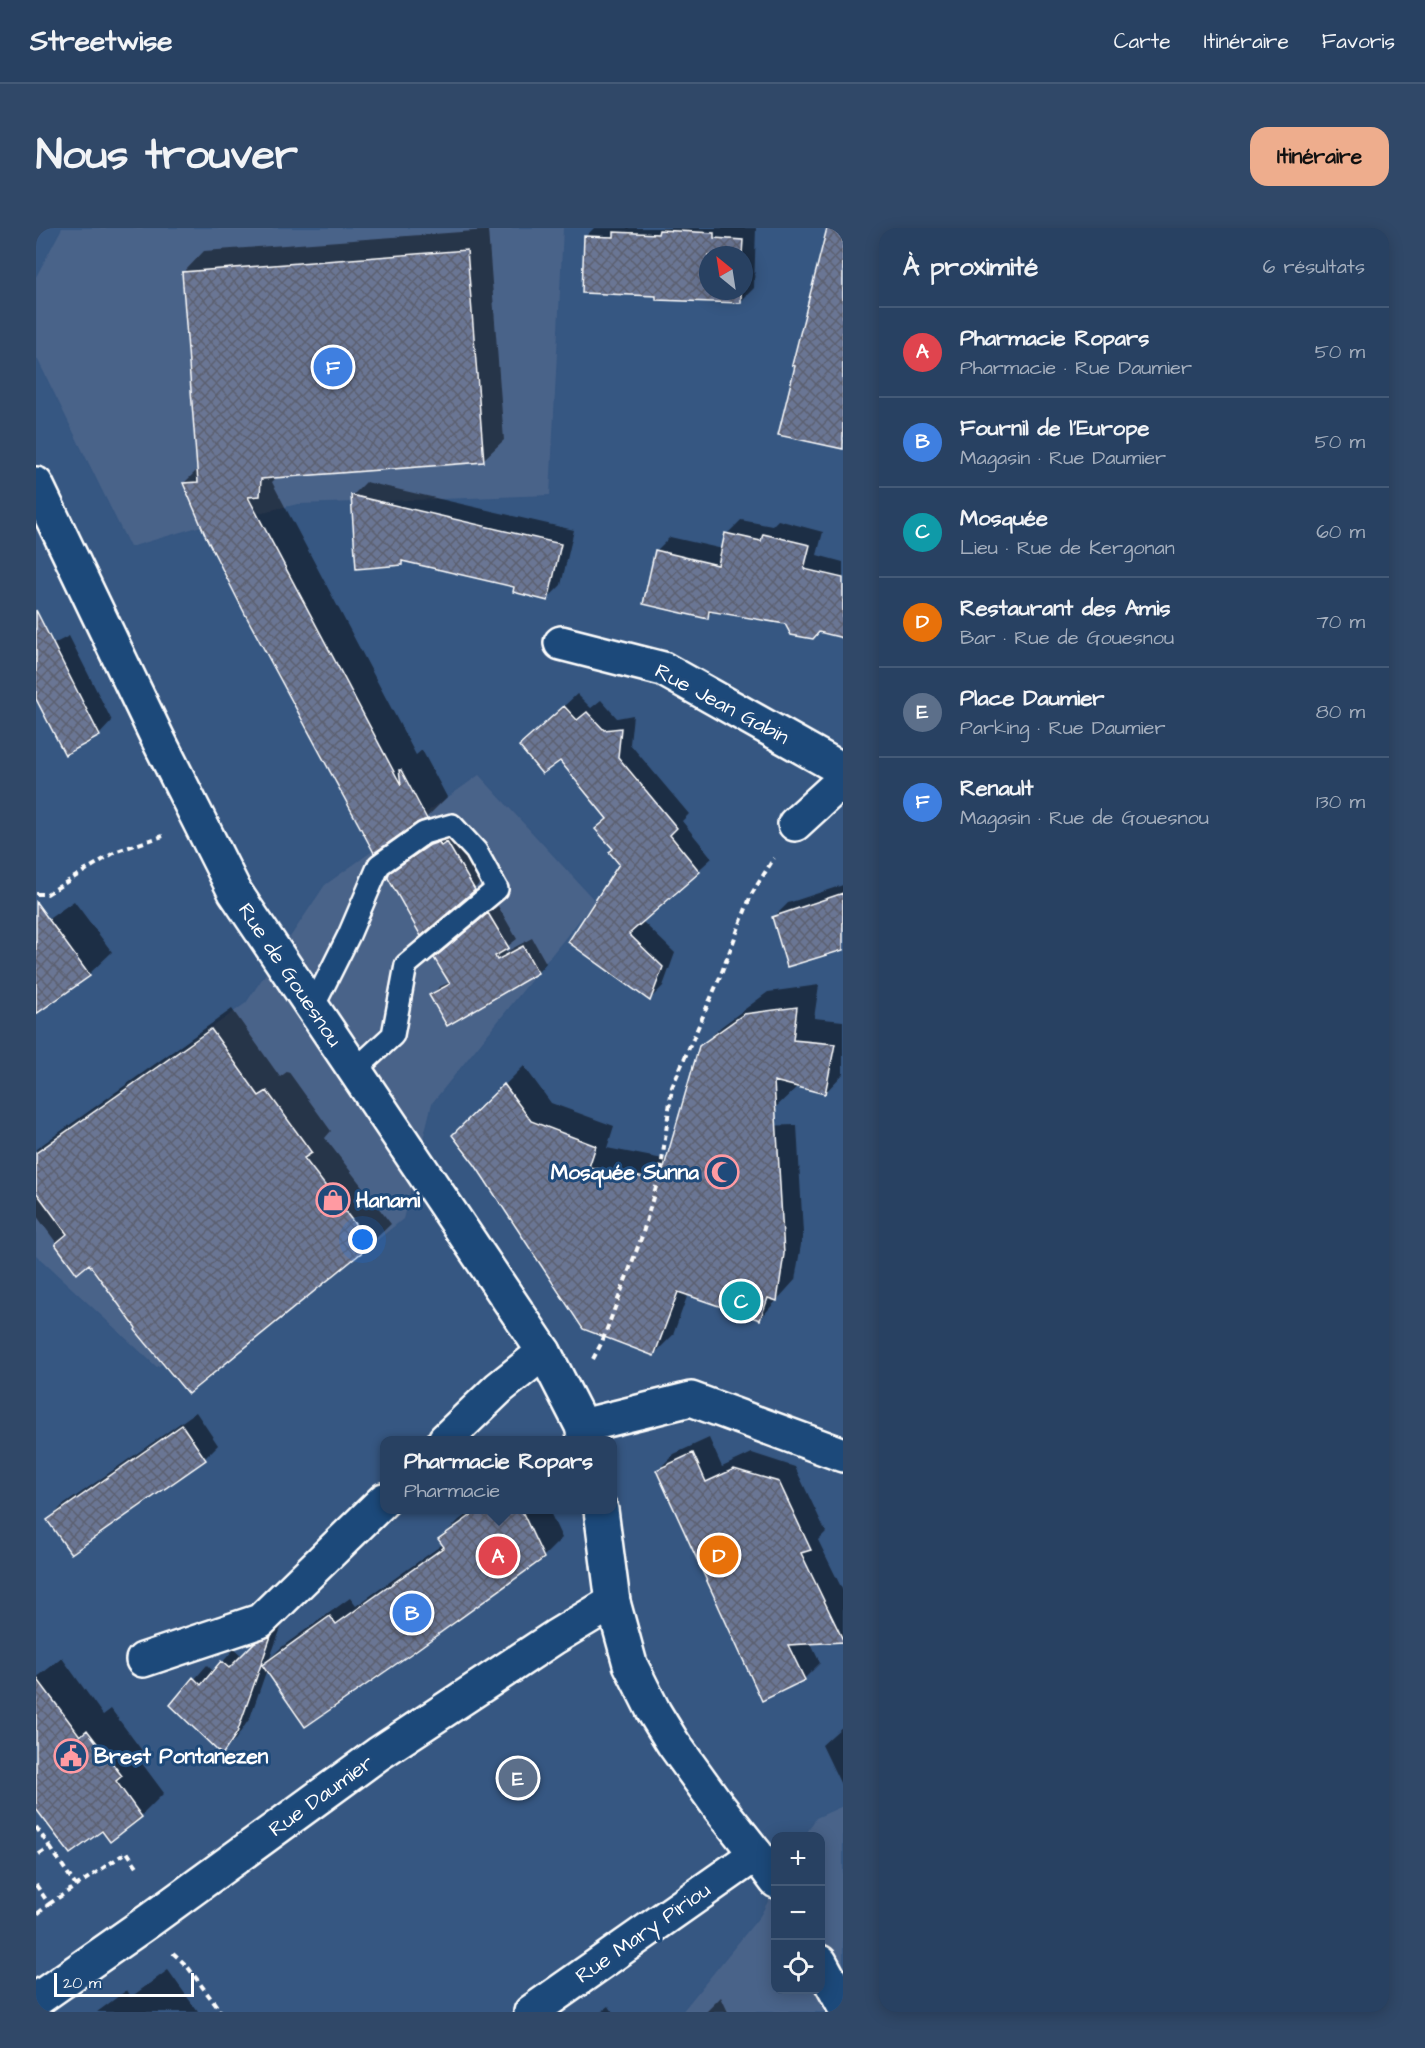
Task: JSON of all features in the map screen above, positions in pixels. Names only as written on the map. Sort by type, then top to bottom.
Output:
[{"type":"street","name":"Rue de Gouesnou","points":[[36,484],[235,892],[544,1352],[584,1433]]},
{"type":"street","name":"Rue Jean Gabin","points":[[561,643],[663,669],[843,770]]},
{"type":"street","points":[[795,824],[843,780]]},
{"type":"street","points":[[449,1436],[499,1388],[544,1352]]},
{"type":"street","points":[[584,1433],[691,1399],[843,1455]]},
{"type":"street","points":[[143,1660],[260,1621],[380,1504]]},
{"type":"street","points":[[602,1514],[614,1602],[630,1664],[654,1712],[674,1743],[712,1798],[771,1874]]},
{"type":"street","name":"Rue Daumier","points":[[40,1990],[150,1920],[378,1754],[555,1637],[614,1602]]},
{"type":"street","name":"Rue Mary Piriou","points":[[531,2012],[756,1854]]},
{"type":"street","points":[[825,1971],[843,2004]]},
{"type":"lane","points":[[312,1009],[349,935],[379,866],[424,833],[452,825],[476,851],[497,889],[406,965],[393,1035],[354,1071]]},
{"type":"path","points":[[36,894],[47,894],[117,851],[200,824]]},
{"type":"path","points":[[593,1360],[642,1236],[661,1169],[672,1087],[720,977],[751,895],[795,824]]},
{"type":"path","points":[[36,1827],[76,1886]]},
{"type":"path","points":[[36,1856],[50,1847]]},
{"type":"path","points":[[36,1915],[127,1852],[138,1868]]},
{"type":"path","points":[[36,1886],[50,1904]]},
{"type":"path","points":[[170,1950],[187,1966],[221,2012]]},
{"type":"shaded area","points":[[62,228],[563,228],[550,495],[298,504],[201,526],[130,547],[36,356],[36,277]]},
{"type":"shaded area","points":[[479,775],[595,901],[432,1103],[403,1219],[188,1394],[162,1364],[157,1367],[36,1255],[36,1153],[246,1003],[325,885]]},
{"type":"shaded area","points":[[843,1806],[843,2012],[682,2012],[760,1916],[771,1896],[771,1994],[825,1994],[825,1832],[807,1832],[816,1818]]},
{"type":"building","points":[[827,228],[843,228],[843,449],[778,435],[795,366],[792,365]]},
{"type":"building","points":[[659,230],[714,233],[714,238],[743,240],[743,246],[699,246],[699,300],[741,300],[741,303],[656,300],[656,296],[582,293],[584,236],[614,237],[614,232],[658,234]]},
{"type":"building","points":[[467,250],[484,462],[261,479],[260,496],[248,497],[401,785],[399,770],[427,819],[417,823],[374,853],[245,614],[206,537],[183,483],[198,482],[182,272]]},
{"type":"building","points":[[351,495],[561,544],[548,601],[513,592],[514,587],[402,561],[402,565],[356,569]]},
{"type":"building","points":[[725,533],[761,541],[763,534],[810,545],[804,569],[843,578],[843,638],[819,632],[813,639],[791,635],[785,624],[709,611],[708,619],[643,604],[655,550],[718,565]]},
{"type":"building","points":[[36,610],[100,736],[65,755],[36,699]]},
{"type":"building","points":[[564,706],[577,720],[587,712],[604,730],[621,728],[618,757],[677,828],[670,835],[700,872],[629,934],[663,967],[650,1001],[568,942],[619,864],[609,852],[613,849],[595,829],[607,819],[560,761],[542,774],[519,746]]},
{"type":"building","points":[[439,842],[441,846],[447,842],[475,890],[421,936],[388,878],[389,873],[430,845]]},
{"type":"building","points":[[843,893],[843,950],[787,967],[772,917]]},
{"type":"building","points":[[36,902],[90,976],[36,1014]]},
{"type":"building","points":[[488,913],[509,948],[495,956],[497,960],[523,946],[538,973],[447,1026],[429,995],[450,984],[434,958]]},
{"type":"building","points":[[797,1007],[793,1040],[835,1044],[825,1094],[774,1081],[784,1254],[777,1301],[768,1298],[760,1320],[678,1292],[654,1356],[583,1329],[475,1165],[452,1135],[504,1084],[531,1121],[596,1146],[589,1167],[660,1181],[699,1046],[744,1014]]},
{"type":"building","points":[[211,1029],[259,1096],[267,1091],[312,1153],[304,1158],[371,1245],[188,1394],[135,1330],[136,1328],[89,1264],[77,1274],[55,1244],[67,1234],[36,1192],[36,1153]]},
{"type":"building","points":[[182,1425],[206,1460],[71,1554],[47,1520]]},
{"type":"building","points":[[693,1453],[706,1482],[734,1469],[779,1482],[811,1550],[801,1553],[843,1640],[843,1642],[788,1645],[805,1680],[762,1701],[656,1470]]},
{"type":"building","points":[[473,1514],[523,1514],[544,1558],[305,1727],[262,1665],[330,1616],[336,1624],[444,1547],[438,1539]]},
{"type":"building","points":[[271,1636],[237,1733],[222,1755],[170,1705],[193,1677],[201,1685],[221,1661],[229,1668],[255,1642]]},
{"type":"building","name":"Brest Pontanezen","points":[[36,1677],[80,1736],[87,1730],[122,1776],[116,1781],[142,1817],[110,1842],[102,1831],[70,1854],[36,1809]]},
{"type":"place","name":"Renault","points":[[333,367]]},
{"type":"place","name":"Mosquée Sunna","points":[[722,1172]]},
{"type":"place","name":"Hanami","points":[[333,1200]]},
{"type":"place","name":"Mosquée","points":[[741,1301]]},
{"type":"place","name":"Restaurant des Amis","points":[[719,1555]]},
{"type":"place","name":"Pharmacie Ropars","points":[[498,1556]]},
{"type":"place","name":"Fournil de l’Europe","points":[[412,1613]]},
{"type":"place","name":"Brest Pontanezen","points":[[71,1756]]},
{"type":"place","name":"Place Daumier","points":[[518,1778]]}]
